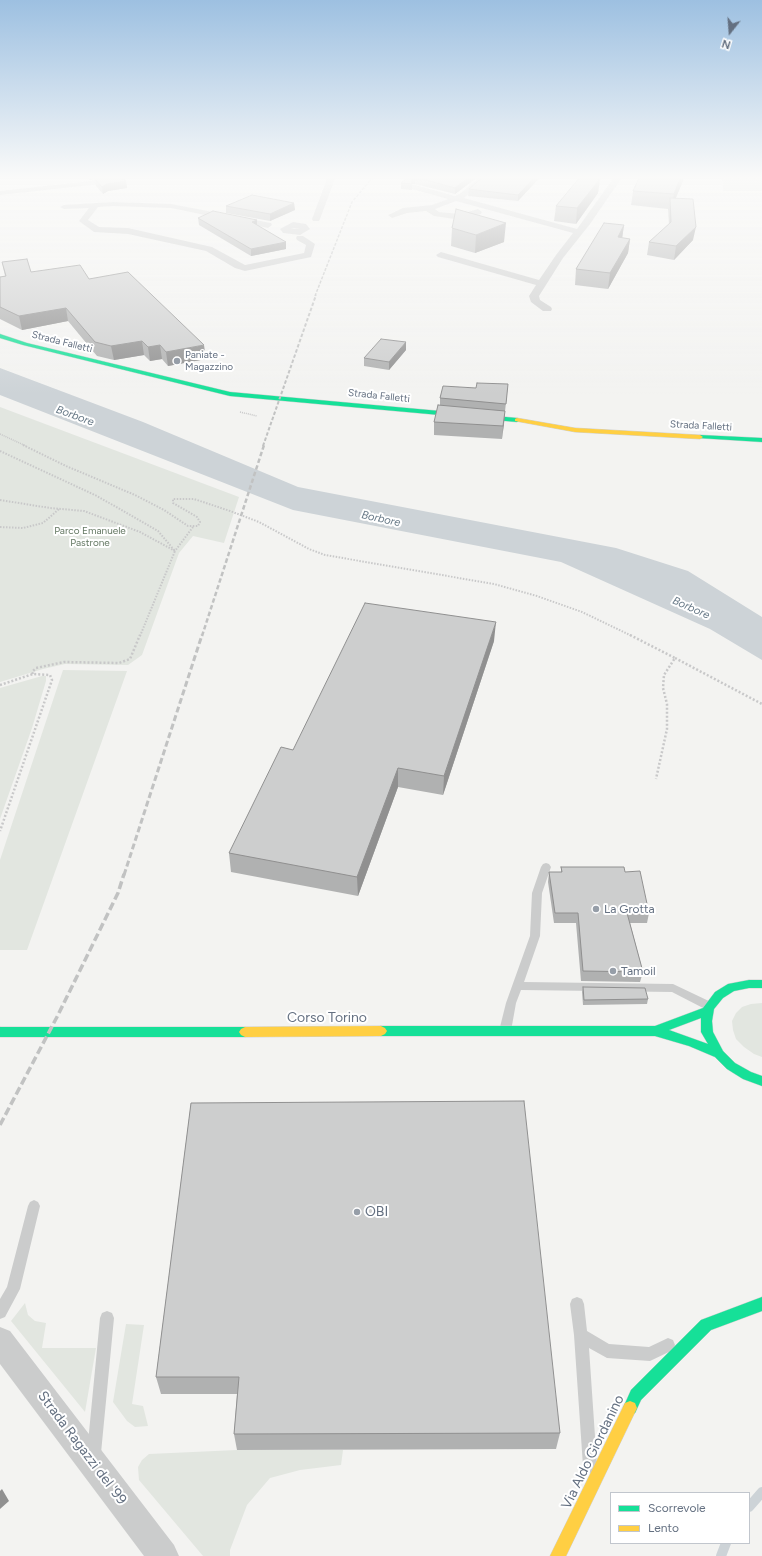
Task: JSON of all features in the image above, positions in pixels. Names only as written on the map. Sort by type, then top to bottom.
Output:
[{"type":"street","points":[[206,249],[214,251],[238,266],[245,268],[308,255],[310,249]]},
{"type":"street","points":[[547,308],[536,302],[534,296],[566,249]]},
{"type":"street","points":[[441,255],[542,284]]},
{"type":"street","name":"Strada Falletti","points":[[0,336],[33,346],[230,394],[522,420],[575,430],[762,440]]},
{"type":"street","name":"Corso Torino","points":[[718,1054],[707,1032],[706,1021],[709,1009],[719,995],[732,987],[749,984],[762,984]]},
{"type":"street","name":"Corso Torino","points":[[654,1031],[709,1009]]},
{"type":"street","name":"Corso Torino","points":[[0,1032],[654,1031],[692,1042],[718,1054],[731,1066],[747,1076],[762,1081]]},
{"type":"street","name":"Via Aldo Giordanino","points":[[558,1556],[636,1395],[706,1324],[762,1304]]},
{"type":"street","name":"Strada Ragazzi del '99","points":[[0,1341],[164,1556]]},
{"type":"lane","points":[[505,1032],[511,1003],[536,936],[537,893],[546,866]]},
{"type":"lane","points":[[517,986],[673,988],[709,1009]]},
{"type":"lane","points":[[0,1312],[13,1289],[34,1206]]},
{"type":"lane","points":[[577,1304],[581,1335],[591,1487]]},
{"type":"lane","points":[[93,1462],[107,1318]]},
{"type":"lane","points":[[581,1335],[607,1351],[650,1354],[706,1324]]},
{"type":"path","points":[[0,434],[66,466],[135,494],[164,510],[188,526],[198,526],[200,522],[197,517],[173,503],[173,499],[194,499],[230,511],[259,522],[309,549],[325,555],[494,584],[537,596],[582,612],[675,658],[762,704]]},
{"type":"path","points":[[0,451],[97,496],[158,531],[175,551]]},
{"type":"path","points":[[0,500],[59,509],[84,511],[140,532],[175,551]]},
{"type":"path","points":[[0,527],[22,528],[43,523],[59,509]]},
{"type":"path","points":[[33,674],[32,672],[36,668],[64,662],[119,663],[130,659],[175,551],[193,527]]},
{"type":"path","points":[[656,779],[668,729],[667,704],[663,688],[664,675],[675,658]]},
{"type":"path","points":[[0,685],[33,674],[50,676],[52,680],[0,831]]},
{"type":"green space","name":"Parco Emanuele Pastrone","points":[[0,407],[239,497],[224,543],[193,536],[179,553],[142,655],[128,665],[65,664],[0,682]]},
{"type":"green space","points":[[63,670],[127,671],[27,950],[0,950],[0,860]]},
{"type":"green space","points":[[46,676],[46,681],[32,728],[0,819],[0,688]]},
{"type":"green space","points":[[762,1003],[762,1057],[754,1054],[736,1039],[732,1021],[736,1013],[742,1007]]},
{"type":"green space","points":[[25,1303],[28,1315],[35,1321],[46,1323],[42,1348],[96,1348],[85,1412],[11,1321]]},
{"type":"green space","points":[[126,1324],[144,1325],[132,1404],[143,1406],[148,1426],[135,1427],[127,1421],[113,1402]]},
{"type":"green space","points":[[237,1450],[343,1450],[341,1465],[300,1470],[270,1478],[247,1505],[230,1550],[230,1556],[203,1556],[139,1480],[138,1467],[142,1460],[149,1454]]},
{"type":"water","name":"Borbore","points":[[0,368],[143,422],[298,487],[616,548],[688,571],[762,617],[762,660],[710,629],[561,562],[293,510],[0,395]]},
{"type":"building","points":[[588,249],[624,249],[610,273],[576,269]]},
{"type":"building","points":[[27,259],[31,272],[80,265],[89,279],[128,272],[204,345],[166,352],[160,345],[148,347],[142,341],[111,346],[95,342],[66,308],[19,316],[0,307],[0,277],[6,276],[2,262]]},
{"type":"building","points":[[381,339],[406,342],[389,362],[364,358]]},
{"type":"building","points":[[477,383],[508,384],[506,404],[440,398],[443,386],[476,388]]},
{"type":"building","points":[[438,405],[505,411],[503,426],[434,422]]},
{"type":"building","points":[[365,603],[496,622],[444,776],[398,768],[357,877],[229,853],[281,747],[293,750]]},
{"type":"building","points":[[561,867],[624,867],[625,872],[640,871],[649,913],[627,913],[643,972],[583,971],[578,913],[555,913],[549,872],[562,872]]},
{"type":"building","points":[[583,987],[645,988],[648,999],[584,1000]]},
{"type":"building","name":"OBI","points":[[524,1101],[560,1433],[234,1434],[239,1377],[156,1377],[191,1103]]},
{"type":"waterway","points":[[750,1506],[762,1492]]},
{"type":"waterway","points":[[721,1556],[726,1544]]},
{"type":"railway","points":[[315,296],[334,249]]},
{"type":"railway","points":[[263,446],[316,295]]},
{"type":"railway","points":[[202,636],[264,445]]},
{"type":"railway","points":[[124,875],[202,635]]},
{"type":"railway","points":[[0,1125],[58,1015],[118,893],[124,874]]},
{"type":"traffic: fast","points":[[0,336],[25,344],[230,394],[517,420]]},
{"type":"traffic: fast","points":[[700,437],[762,440]]},
{"type":"traffic: fast","points":[[762,984],[749,984],[732,987],[719,995],[709,1007],[706,1021],[707,1032],[719,1054],[731,1066],[747,1076],[762,1081]]},
{"type":"traffic: fast","points":[[655,1031],[708,1011]]},
{"type":"traffic: fast","points":[[381,1031],[655,1031],[692,1042],[719,1054]]},
{"type":"traffic: fast","points":[[0,1032],[245,1032]]},
{"type":"traffic: fast","points":[[630,1408],[636,1395],[706,1325],[762,1304]]},
{"type":"traffic: slow","points":[[517,420],[575,430],[700,437]]},
{"type":"traffic: slow","points":[[245,1032],[381,1031]]},
{"type":"traffic: slow","points":[[558,1556],[630,1408]]},
{"type":"place","name":"Paniate - Magazzino","points":[[177,361]]},
{"type":"place","name":"La Grotta","points":[[596,909]]},
{"type":"place","name":"Tamoil","points":[[613,971]]},
{"type":"place","name":"OBI","points":[[357,1212]]}]
